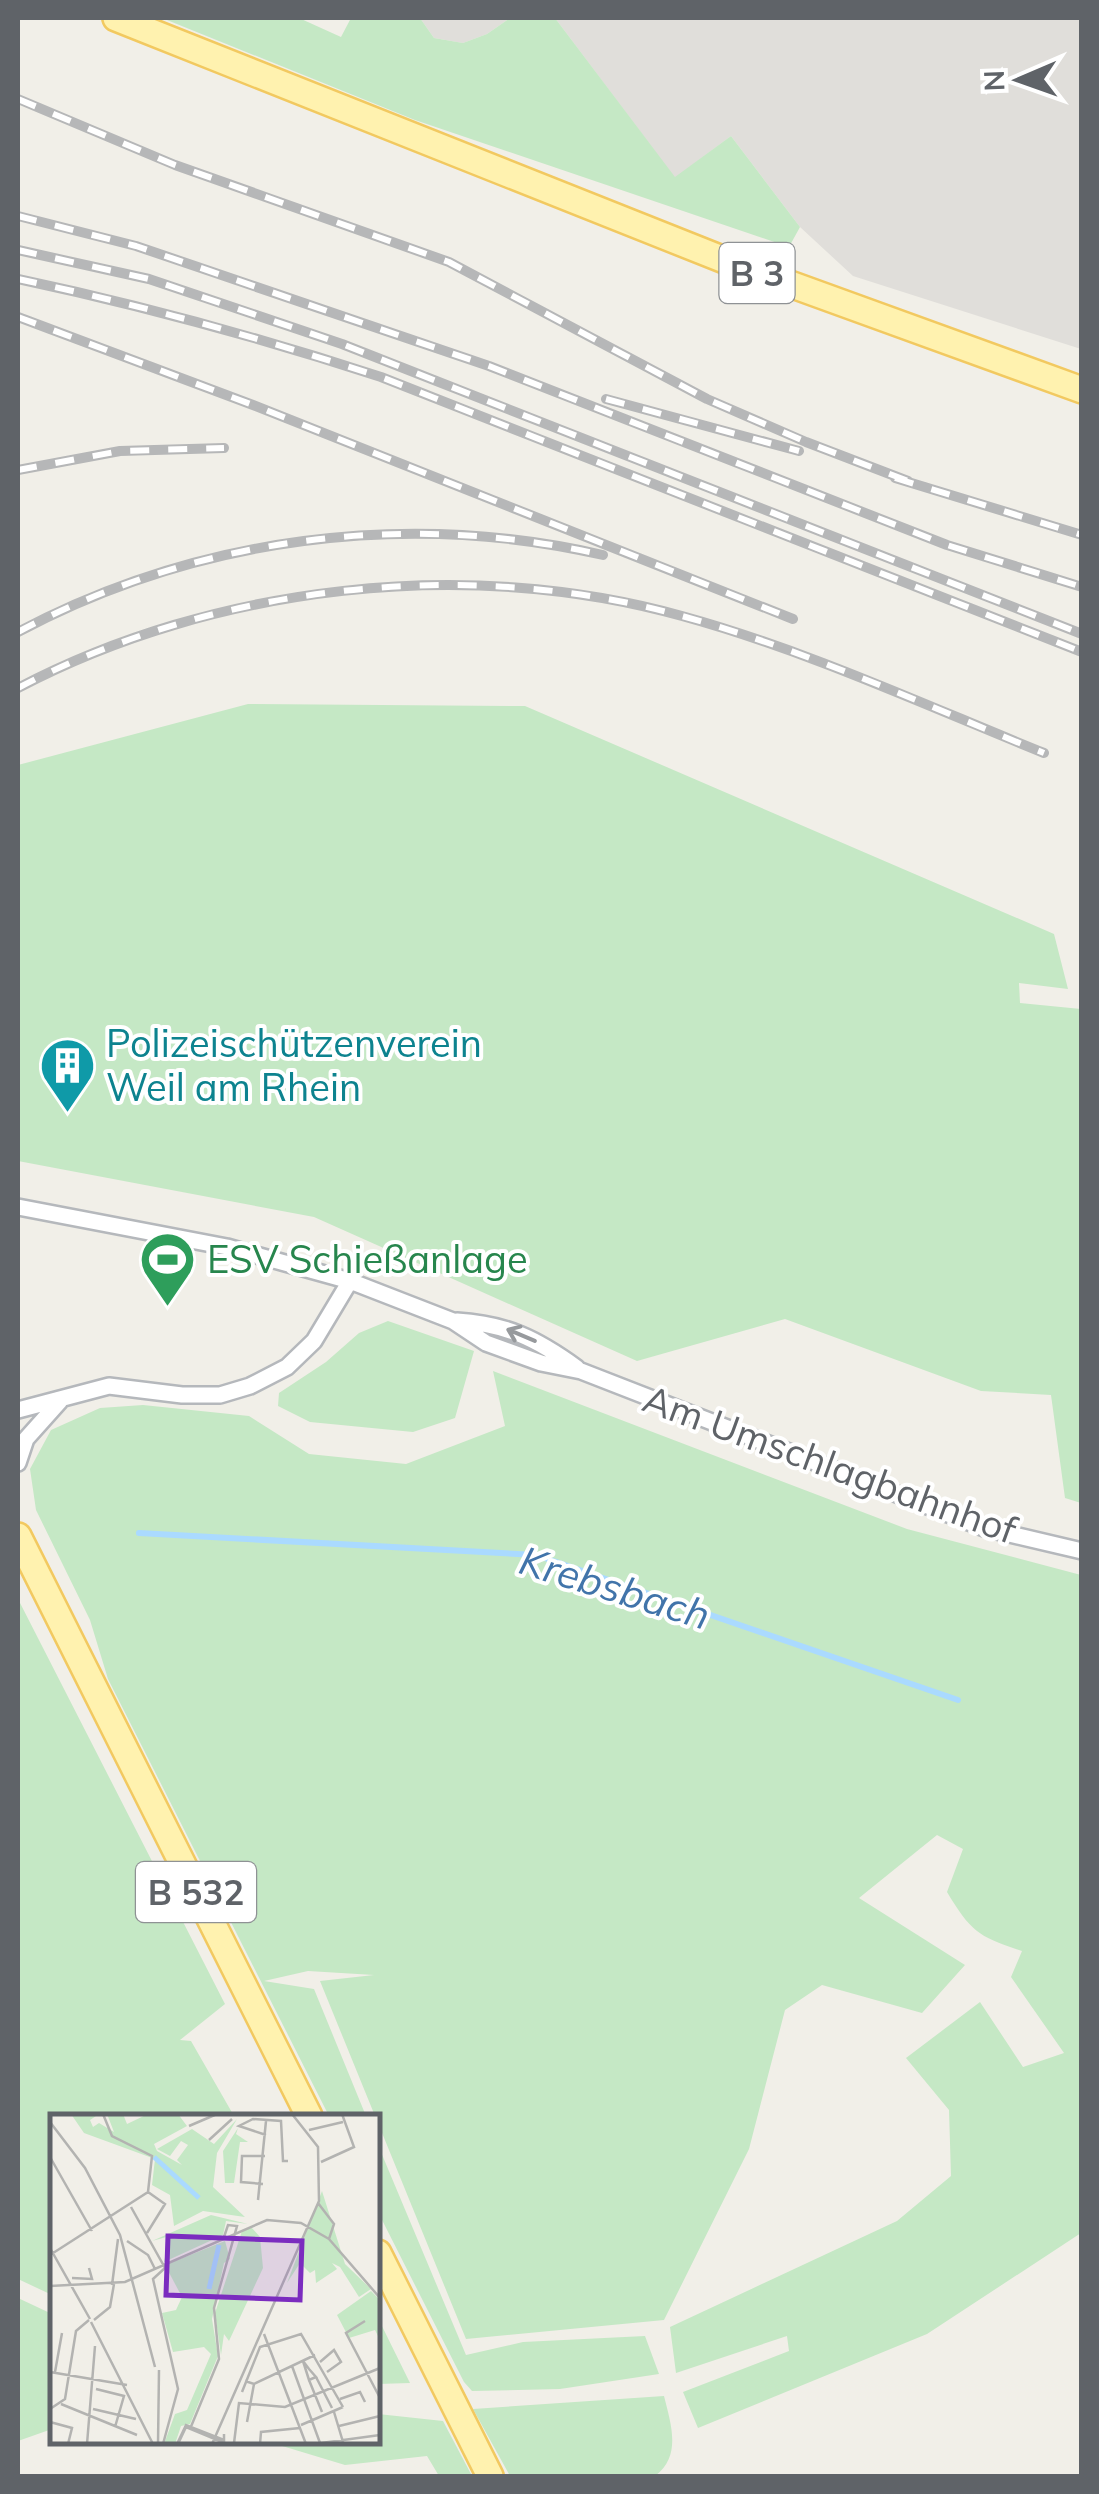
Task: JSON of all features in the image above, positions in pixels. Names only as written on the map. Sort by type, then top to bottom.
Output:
[{"type":"main road","name":"B 3","points":[[116,18],[802,290],[1082,390]]},
{"type":"main road","name":"B 532","points":[[18,1536],[308,2114]]},
{"type":"main road","points":[[380,2257],[490,2476]]},
{"type":"street","name":"Am Umschlagbahnhof","points":[[18,1207],[227,1247],[350,1281],[453,1321],[486,1344],[581,1371],[984,1528],[1082,1550]]},
{"type":"street","points":[[18,1410],[109,1386],[182,1395],[220,1395],[250,1386],[287,1367],[314,1341],[350,1281]]},
{"type":"street","points":[[18,1462],[26,1439],[61,1400]]},
{"type":"shaded area","points":[[420,18],[510,18],[487,34],[463,43],[434,38]]},
{"type":"shaded area","points":[[555,18],[1081,18],[1081,349],[853,276],[800,227],[731,136],[675,178]]},
{"type":"green space","points":[[162,18],[299,18],[341,37],[351,18],[420,18],[434,38],[463,43],[487,34],[510,18],[555,18],[675,177],[731,136],[800,227],[789,247],[415,120]]},
{"type":"green space","points":[[248,704],[525,706],[1054,934],[1068,989],[1019,983],[1020,1003],[1081,1009],[1081,1503],[1065,1498],[1051,1395],[981,1391],[785,1319],[637,1361],[314,1217],[18,1161],[18,765]]},
{"type":"green space","points":[[388,1321],[474,1351],[455,1418],[413,1432],[310,1422],[278,1406],[279,1393],[326,1362],[359,1333]]},
{"type":"green space","points":[[493,1371],[907,1529],[1081,1575],[1081,2233],[927,2334],[698,2428],[683,2392],[789,2351],[787,2336],[676,2373],[670,2327],[897,2221],[951,2176],[949,2110],[906,2058],[980,2002],[1023,2067],[1064,2053],[1011,1977],[1022,1951],[977,1931],[947,1892],[963,1849],[937,1835],[859,1898],[965,1965],[922,2013],[822,1985],[785,2010],[749,2149],[664,2320],[466,2339],[380,2128],[380,2114],[374,2114],[320,1981],[374,1975],[308,1971],[264,1981],[314,1989],[365,2114],[328,2114],[108,1679],[90,1620],[36,1510],[30,1469],[51,1430],[100,1408],[143,1405],[249,1416],[309,1454],[406,1464],[505,1426]]},
{"type":"green space","points":[[18,1599],[225,2004],[180,2040],[191,2041],[233,2114],[50,2114],[50,2294],[18,2279]]},
{"type":"green space","points":[[380,2150],[466,2355],[523,2342],[645,2336],[659,2374],[560,2389],[472,2391],[380,2216]]},
{"type":"green space","points":[[18,2298],[50,2313],[50,2430],[18,2441]]},
{"type":"green space","points":[[380,2322],[410,2383],[380,2384]]},
{"type":"green space","points":[[664,2396],[672,2449],[655,2476],[510,2476],[473,2409]]},
{"type":"green space","points":[[380,2414],[443,2421],[472,2476],[439,2476],[427,2456],[345,2465],[276,2444],[380,2444]]},
{"type":"waterway","name":"Krebsbach","points":[[139,1533],[536,1555],[958,1700]]},
{"type":"railway","points":[[18,99],[175,165],[449,262],[707,399],[908,481]]},
{"type":"railway","points":[[18,216],[136,246],[489,366],[947,545],[1082,587]]},
{"type":"railway","points":[[18,250],[149,279],[342,344],[1082,634]]},
{"type":"railway","points":[[18,279],[201,323],[381,377],[1082,652]]},
{"type":"railway","points":[[18,317],[253,405],[793,619]]},
{"type":"railway","points":[[606,399],[799,451]]},
{"type":"railway","points":[[18,470],[120,451],[224,448]]},
{"type":"railway","points":[[895,478],[1082,535]]},
{"type":"railway","points":[[18,632],[86,600],[157,574],[230,554],[304,541],[454,535],[529,541],[603,555]]},
{"type":"railway","points":[[18,688],[94,653],[174,625],[258,604],[343,591],[430,585],[516,587],[600,598],[728,630],[865,679],[1044,753]]},
{"type":"place","name":"Polizeischützenverein Weil am Rhein","points":[[67,1114]]},
{"type":"place","name":"ESV Schießanlage","points":[[168,1308]]}]
